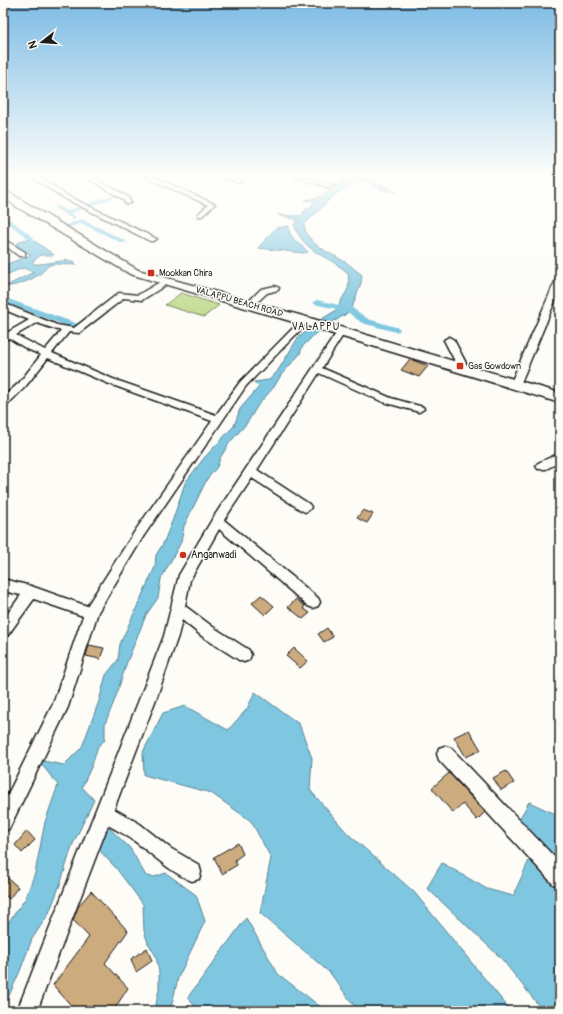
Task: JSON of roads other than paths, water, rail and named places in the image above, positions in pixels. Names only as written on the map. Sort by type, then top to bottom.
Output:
[{"type":"main road","name":"VALAPPU BEACH ROAD","points":[[54,224],[134,272],[560,398]]},
{"type":"street","points":[[124,224],[153,239]]},
{"type":"street","points":[[3,241],[22,254]]},
{"type":"street","points":[[515,385],[560,278]]},
{"type":"street","points":[[3,306],[55,327],[76,331],[122,295],[138,298],[168,281]]},
{"type":"street","points":[[249,305],[264,291],[274,288]]},
{"type":"street","points":[[6,336],[36,320]]},
{"type":"street","points":[[3,823],[60,707],[91,613],[139,534],[243,384],[314,324]]},
{"type":"street","points":[[3,403],[22,385],[67,329]]},
{"type":"street","points":[[27,1011],[171,636],[184,579],[217,521],[341,332]]},
{"type":"street","points":[[6,336],[110,381],[219,420]]},
{"type":"street","points":[[449,340],[464,369]]},
{"type":"street","points":[[317,369],[387,400],[419,409]]},
{"type":"street","points":[[542,466],[560,456]]},
{"type":"street","points":[[250,471],[305,507]]},
{"type":"street","points":[[217,521],[313,602]]},
{"type":"street","points":[[3,585],[31,592],[91,613]]},
{"type":"street","points":[[3,631],[31,592]]},
{"type":"street","points":[[178,608],[208,632],[244,655]]},
{"type":"street","points":[[445,754],[560,877]]},
{"type":"street","points":[[103,814],[134,830],[164,854],[192,872]]},
{"type":"water","points":[[305,224],[306,232],[315,243],[347,263],[362,275],[361,283],[353,305],[346,314],[316,333],[302,347],[300,354],[281,375],[274,387],[258,405],[247,423],[230,442],[220,458],[217,467],[207,479],[184,526],[181,542],[161,579],[158,598],[146,615],[127,662],[105,724],[105,740],[98,746],[92,765],[82,787],[94,800],[72,846],[61,882],[49,913],[32,939],[3,1009],[3,930],[25,899],[35,873],[45,822],[58,785],[38,760],[64,765],[82,747],[99,701],[106,675],[118,660],[120,644],[155,567],[156,555],[163,544],[185,483],[204,458],[234,426],[240,409],[259,387],[254,382],[269,380],[277,372],[298,338],[317,322],[335,311],[348,289],[348,273],[311,248],[299,235],[294,225]]},
{"type":"water","points":[[289,226],[290,234],[308,252],[303,253],[258,248],[276,228]]},
{"type":"water","points":[[32,239],[54,255],[41,255],[32,262],[34,264],[73,261],[76,264],[51,265],[29,280],[19,284],[6,286],[34,272],[23,268],[3,276],[3,262],[7,264],[31,255],[15,245],[23,240]]},
{"type":"water","points":[[255,692],[299,724],[312,758],[310,790],[348,834],[414,892],[511,1011],[358,1011],[330,973],[260,913],[271,858],[251,821],[211,793],[144,775],[143,752],[163,713],[185,706],[228,730],[247,709]]},
{"type":"water","points":[[529,802],[560,816],[560,873],[516,825]]},
{"type":"water","points":[[103,828],[109,828],[130,848],[146,876],[154,877],[166,873],[196,895],[205,921],[178,978],[171,1008],[172,1011],[153,1011],[155,1009],[159,989],[159,972],[156,956],[148,943],[144,931],[143,904],[116,868],[96,847]]},
{"type":"water","points":[[530,858],[560,890],[560,964],[555,969],[560,976],[560,1011],[543,1011],[501,958],[427,888],[442,863],[487,889],[513,896]]},
{"type":"water","points":[[246,918],[278,974],[326,1011],[198,1011],[188,997]]},
{"type":"waterway","points":[[13,224],[32,239]]},
{"type":"waterway","points":[[65,227],[72,224]]},
{"type":"waterway","points":[[88,224],[124,242]]},
{"type":"waterway","points":[[349,296],[347,308],[365,321],[396,330]]},
{"type":"waterway","points":[[3,299],[75,326]]},
{"type":"waterway","points":[[317,302],[346,309]]},
{"type":"place","name":"Mookkan Chira","points":[[151,273]]},
{"type":"place","name":"Gas Gowdown","points":[[460,366]]},
{"type":"place","name":"Anganwadi","points":[[183,555]]},
{"type":"district","name":"VALAPPU","points":[[316,327]]}]
